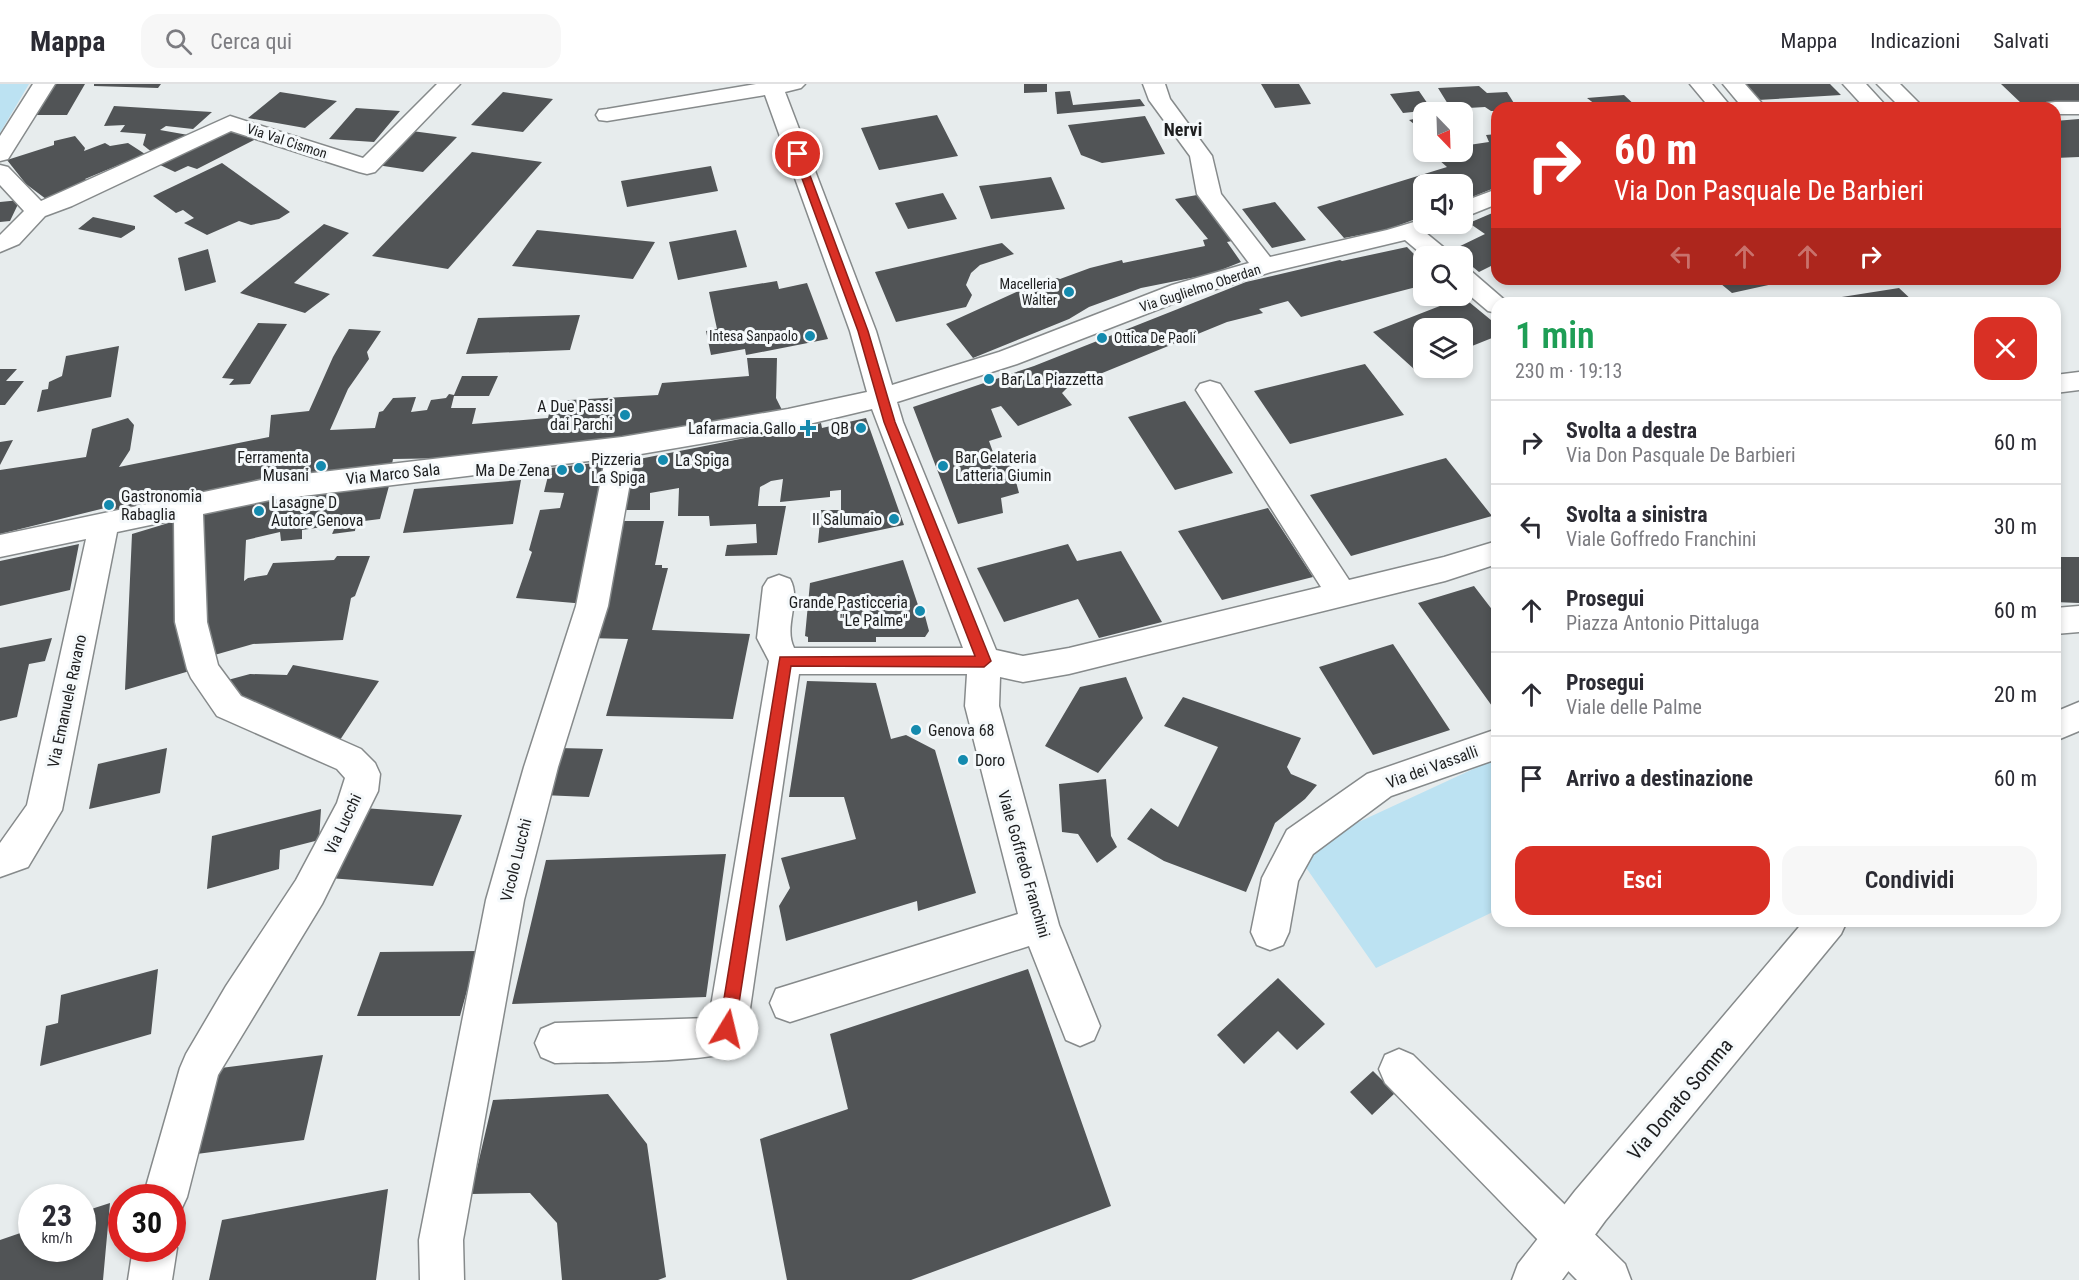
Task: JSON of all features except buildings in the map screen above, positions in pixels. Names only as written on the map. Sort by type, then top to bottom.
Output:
[{"type":"street","points":[[0,154],[44,84]]},
{"type":"street","name":"Via Val Cismon","points":[[37,211],[230,123],[367,166],[449,84]]},
{"type":"street","points":[[1154,84],[1160,100],[1201,156],[1209,194],[1250,250],[1265,266]]},
{"type":"street","points":[[1701,84],[1716,102]]},
{"type":"street","points":[[1734,84],[1750,102]]},
{"type":"street","points":[[1854,84],[1871,102]]},
{"type":"street","points":[[1888,84],[1907,102]]},
{"type":"street","points":[[607,115],[781,85]]},
{"type":"street","name":"Viale Goffredo Franchini","points":[[781,85],[863,332],[883,405],[984,661],[982,706],[985,722],[1040,925],[1080,1026]]},
{"type":"street","points":[[2061,108],[2079,108]]},
{"type":"street","points":[[0,172],[37,211],[0,245]]},
{"type":"street","points":[[1473,206],[1491,199]]},
{"type":"street","name":"Via Guglielmo Oberdan","points":[[883,405],[1180,291],[1265,266],[1413,230]]},
{"type":"street","points":[[1473,285],[1491,300]]},
{"type":"street","points":[[2061,383],[2079,381]]},
{"type":"street","points":[[1210,390],[1342,595]]},
{"type":"street","name":"Via Marco Sala","points":[[0,546],[188,505],[280,488],[621,447],[883,405]]},
{"type":"street","name":"Vicolo Lucchi","points":[[442,1280],[441,1240],[505,900],[541,767],[592,606],[621,447]]},
{"type":"street","name":"Via Lucchi","points":[[169,1184],[200,1068],[309,892],[352,810],[360,791],[363,774],[349,759],[229,706],[203,669],[191,622],[188,505]]},
{"type":"street","name":"Via Emanuele Ravano","points":[[0,860],[15,855],[44,810],[104,524]]},
{"type":"street","points":[[785,661],[984,661],[1023,669],[1069,661],[1342,595],[1491,555]]},
{"type":"street","points":[[555,1043],[709,1038],[721,1036],[727,1029],[785,661],[773,638],[779,587]]},
{"type":"street","points":[[2061,620],[2079,619]]},
{"type":"street","points":[[2061,724],[2079,716]]},
{"type":"street","name":"Via dei Vassalli","points":[[1270,932],[1280,879],[1300,842],[1379,785],[1491,746]]},
{"type":"street","points":[[790,1004],[1040,925]]},
{"type":"street","name":"Via Donato Somma","points":[[1534,1280],[1567,1236],[1823,927]]},
{"type":"street","points":[[1400,1070],[1609,1280]]},
{"type":"street","points":[[150,1280],[153,1262]]},
{"type":"shaded area","points":[[0,84],[29,84],[0,133]]},
{"type":"shaded area","points":[[1491,761],[1491,913],[1376,968],[1300,859],[1324,838]]},
{"type":"place","name":"Macelleria Walter","points":[[1069,292]]},
{"type":"place","name":"Intesa Sanpaolo","points":[[810,336]]},
{"type":"place","name":"Ottica De Paoli","points":[[1102,338]]},
{"type":"place","name":"Bar La Piazzetta","points":[[989,379]]},
{"type":"place","name":"A Due Passi dai Parchi","points":[[625,415]]},
{"type":"place","name":"Lafarmacia.Gallo","points":[[808,428]]},
{"type":"place","name":"QB","points":[[861,428]]},
{"type":"place","name":"La Spiga","points":[[663,460]]},
{"type":"place","name":"Ferramenta Musani","points":[[321,466]]},
{"type":"place","name":"Bar Gelateria Latteria Giumin","points":[[943,466]]},
{"type":"place","name":"Pizzeria La Spiga","points":[[579,468]]},
{"type":"place","name":"Ma De Zena","points":[[562,470]]},
{"type":"place","name":"Gastronomia Rabaglia","points":[[109,505]]},
{"type":"place","name":"Lasagne D Autore Genova","points":[[259,511]]},
{"type":"place","name":"Il Salumaio","points":[[894,519]]},
{"type":"place","name":"Grande Pasticceria \"Le Palme\"","points":[[920,611]]},
{"type":"place","name":"Genova 68","points":[[916,730]]},
{"type":"place","name":"Doro","points":[[963,760]]},
{"type":"district","name":"Nervi","points":[[1183,129]]},
{"type":"route","points":[[727,1029],[785,661],[984,661],[889,422],[863,331],[798,154]]}]
